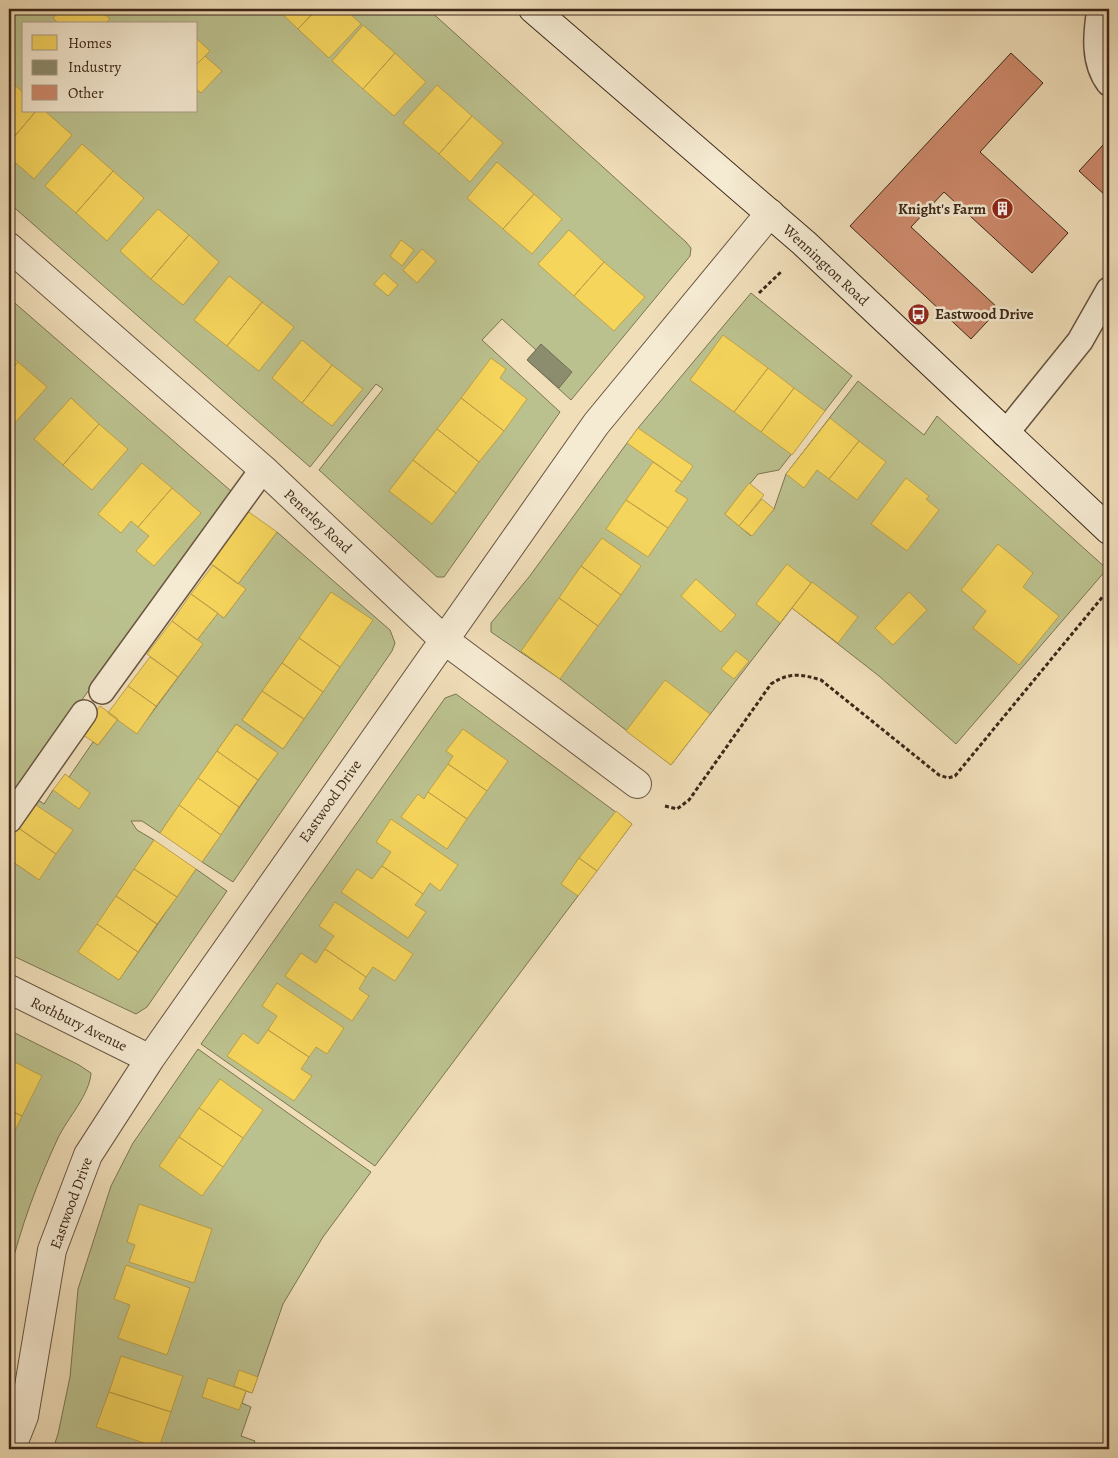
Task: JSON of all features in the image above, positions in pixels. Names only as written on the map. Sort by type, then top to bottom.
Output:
[{"type":"street","name":"Wennington Road","points":[[533,9],[804,243],[1109,530]]},
{"type":"street","name":"Eastwood Drive","points":[[12,1449],[24,1416],[52,1250],[88,1155],[150,1059],[443,639],[596,424],[770,214]]},
{"type":"street","name":"Penerley Road","points":[[9,247],[263,469],[443,639],[637,784]]},
{"type":"street","name":"Rothbury Avenue","points":[[9,989],[150,1059]]},
{"type":"lane","points":[[1100,9],[1096,35],[1100,72],[1109,83]]},
{"type":"lane","points":[[1005,434],[1080,341],[1109,290]]},
{"type":"lane","points":[[102,691],[263,469]]},
{"type":"lane","points":[[9,820],[84,712]]},
{"type":"path","points":[[637,784],[666,807],[677,809],[689,800],[771,684],[790,675],[803,675],[821,680],[939,775],[948,778],[955,776],[1109,589]]},
{"type":"green space","points":[[9,9],[428,9],[691,248],[690,256],[571,400],[527,360],[536,350],[502,319],[482,340],[560,412],[444,577],[437,577],[319,470],[383,389],[376,384],[310,467],[9,203]]},
{"type":"green space","points":[[751,293],[852,376],[779,470],[758,474],[725,514],[751,536],[774,509],[786,474],[858,381],[924,435],[937,416],[1107,569],[956,744],[879,676],[792,608],[671,765],[560,679],[491,632],[491,623],[529,577],[638,428]]},
{"type":"green space","points":[[9,298],[231,491],[9,802]]},
{"type":"green space","points":[[277,532],[390,630],[395,643],[392,651],[233,882],[202,862],[277,753],[236,724],[160,833],[142,821],[131,821],[137,830],[154,840],[79,952],[119,980],[196,869],[227,891],[147,1007],[136,1014],[9,954],[9,859],[38,879],[30,801],[34,797],[44,804],[53,790],[69,777],[93,742],[98,745],[118,719],[137,733],[202,645],[197,640],[218,613],[224,618],[245,590],[238,584]],"holes":[[[299,639],[340,667],[283,749],[242,720]]]},
{"type":"green space","points":[[456,694],[632,824],[375,1166],[201,1044],[445,698]]},
{"type":"green space","points":[[9,1030],[79,1065],[91,1073],[87,1089],[58,1138],[43,1172],[24,1222],[9,1275]]},
{"type":"green space","points":[[198,1049],[371,1172],[323,1237],[283,1304],[252,1393],[246,1391],[242,1403],[251,1407],[241,1436],[255,1441],[252,1449],[53,1449],[70,1377],[78,1289],[111,1186],[133,1143]]},
{"type":"building: Homes","points":[[61,9],[99,9],[110,19],[107,22],[57,22],[53,18]]},
{"type":"building: Homes","points":[[277,9],[317,9],[298,29]]},
{"type":"building: Homes","points":[[317,9],[345,9],[361,24],[329,58],[298,29]]},
{"type":"building: Homes","points":[[363,25],[395,53],[363,89],[332,61]]},
{"type":"building: Homes","points":[[198,40],[210,51],[198,63]]},
{"type":"building: Homes","points":[[395,53],[426,82],[394,116],[363,89]]},
{"type":"building: Homes","points":[[205,56],[222,71],[201,93],[198,91],[198,63]]},
{"type":"building: Homes","points":[[9,80],[22,91],[22,112],[35,112],[9,143]]},
{"type":"building: Homes","points":[[437,85],[472,116],[439,154],[403,123]]},
{"type":"building: Homes","points":[[35,112],[46,112],[72,135],[34,179],[9,157],[9,143]]},
{"type":"building: Homes","points":[[472,116],[503,143],[470,182],[439,154]]},
{"type":"building: Homes","points":[[82,144],[113,171],[76,213],[45,186]]},
{"type":"building: Homes","points":[[497,162],[534,194],[503,229],[467,198]]},
{"type":"building: Homes","points":[[113,171],[144,198],[107,241],[76,213]]},
{"type":"building: Homes","points":[[534,194],[562,219],[532,254],[503,229]]},
{"type":"building: Homes","points":[[158,209],[189,235],[151,279],[120,251]]},
{"type":"building: Homes","points":[[569,230],[604,262],[574,296],[538,264]]},
{"type":"building: Homes","points":[[189,235],[219,262],[183,305],[151,279]]},
{"type":"building: Homes","points":[[401,240],[414,250],[402,266],[390,256]]},
{"type":"building: Homes","points":[[422,249],[436,261],[417,283],[403,270]]},
{"type":"building: Homes","points":[[604,262],[645,297],[614,331],[574,296]]},
{"type":"building: Homes","points":[[384,273],[398,285],[388,296],[374,284]]},
{"type":"building: Homes","points":[[229,276],[262,302],[227,346],[194,320]]},
{"type":"building: Homes","points":[[262,302],[294,327],[259,371],[227,346]]},
{"type":"building: Homes","points":[[723,335],[768,368],[734,412],[690,380]]},
{"type":"building: Homes","points":[[302,340],[332,365],[302,403],[272,378]]},
{"type":"building: Homes","points":[[9,353],[18,362],[9,372]]},
{"type":"building: Homes","points":[[491,358],[506,369],[500,378],[527,399],[504,431],[461,398]]},
{"type":"building: Homes","points":[[18,362],[47,387],[14,424],[9,420],[9,372]]},
{"type":"building: Homes","points":[[332,365],[363,389],[332,426],[302,403]]},
{"type":"building: Homes","points":[[768,368],[794,388],[761,432],[734,412]]},
{"type":"building: Homes","points":[[794,388],[825,411],[792,455],[761,432]]},
{"type":"building: Homes","points":[[71,398],[99,424],[63,465],[34,439]]},
{"type":"building: Homes","points":[[461,398],[504,431],[479,462],[437,429]]},
{"type":"building: Homes","points":[[830,418],[859,441],[829,479],[817,470],[804,488],[786,474]]},
{"type":"building: Homes","points":[[99,424],[128,449],[92,490],[63,465]]},
{"type":"building: Homes","points":[[638,428],[693,466],[682,482],[627,443]]},
{"type":"building: Homes","points":[[437,429],[479,462],[456,493],[413,460]]},
{"type":"building: Homes","points":[[859,441],[886,462],[857,500],[829,479]]},
{"type":"building: Homes","points":[[413,460],[456,493],[432,524],[389,491]]},
{"type":"building: Homes","points":[[653,462],[682,482],[675,491],[688,499],[668,528],[626,500]]},
{"type":"building: Homes","points":[[142,463],[172,488],[138,527],[131,521],[121,533],[98,514]]},
{"type":"building: Homes","points":[[906,478],[929,496],[926,499],[939,510],[907,551],[871,524]]},
{"type":"building: Homes","points":[[749,483],[764,495],[739,526],[725,514]]},
{"type":"building: Homes","points":[[172,488],[201,513],[154,566],[136,551],[149,536],[138,527]]},
{"type":"building: Homes","points":[[762,499],[774,509],[752,536],[739,526]]},
{"type":"building: Homes","points":[[626,500],[668,528],[648,557],[606,529]]},
{"type":"building: Homes","points":[[246,510],[277,532],[238,584],[208,562]]},
{"type":"building: Homes","points":[[602,538],[641,566],[621,595],[581,566]]},
{"type":"building: Homes","points":[[998,544],[1033,573],[1023,587],[1059,616],[1019,665],[973,628],[986,611],[961,590]]},
{"type":"building: Homes","points":[[787,564],[811,583],[780,623],[756,604]]},
{"type":"building: Homes","points":[[213,565],[246,589],[224,618],[191,594]]},
{"type":"building: Homes","points":[[581,566],[621,595],[598,626],[559,598]]},
{"type":"building: Homes","points":[[696,579],[736,615],[721,632],[681,596]]},
{"type":"building: Homes","points":[[812,582],[858,617],[838,643],[792,608]]},
{"type":"building: Homes","points":[[331,592],[373,620],[340,667],[299,638]]},
{"type":"building: Homes","points":[[909,592],[927,610],[893,645],[875,628]]},
{"type":"building: Homes","points":[[191,594],[218,613],[197,640],[172,621]]},
{"type":"building: Homes","points":[[559,598],[598,626],[560,679],[521,651]]},
{"type":"building: Homes","points":[[172,621],[203,644],[178,677],[147,654]]},
{"type":"building: Homes","points":[[299,638],[340,667],[323,692],[282,663]]},
{"type":"building: Homes","points":[[736,651],[749,661],[734,679],[721,669]]},
{"type":"building: Homes","points":[[150,657],[178,677],[156,706],[128,686]]},
{"type":"building: Homes","points":[[282,663],[323,692],[304,719],[262,691]]},
{"type":"building: Homes","points":[[665,680],[710,714],[671,765],[626,731]]},
{"type":"building: Homes","points":[[128,686],[156,706],[137,734],[108,713]]},
{"type":"building: Homes","points":[[262,691],[304,719],[283,749],[242,720]]},
{"type":"building: Homes","points":[[100,706],[118,719],[98,745],[80,733]]},
{"type":"building: Homes","points":[[236,724],[278,753],[258,780],[217,751]]},
{"type":"building: Homes","points":[[463,729],[508,761],[487,791],[448,764],[453,756],[446,751]]},
{"type":"building: Homes","points":[[217,751],[258,780],[239,807],[198,778]]},
{"type":"building: Homes","points":[[448,764],[487,791],[467,819],[428,792]]},
{"type":"building: Homes","points":[[65,774],[90,793],[79,809],[53,790]]},
{"type":"building: Homes","points":[[198,778],[239,807],[221,835],[179,805]]},
{"type":"building: Homes","points":[[428,792],[467,819],[447,849],[401,817],[418,794],[424,799]]},
{"type":"building: Homes","points":[[30,801],[73,830],[56,854],[14,825]]},
{"type":"building: Homes","points":[[179,805],[221,835],[202,862],[160,833]]},
{"type":"building: Homes","points":[[616,811],[632,824],[597,871],[579,858]]},
{"type":"building: Homes","points":[[391,819],[458,865],[440,891],[430,883],[423,894],[382,866],[391,852],[376,842]]},
{"type":"building: Homes","points":[[14,825],[56,854],[39,880],[9,859],[9,833]]},
{"type":"building: Homes","points":[[154,840],[196,869],[177,897],[134,869]]},
{"type":"building: Homes","points":[[579,858],[597,871],[578,896],[561,884]]},
{"type":"building: Homes","points":[[382,866],[423,894],[415,905],[426,912],[408,938],[341,892],[357,869],[372,879]]},
{"type":"building: Homes","points":[[134,869],[177,897],[157,924],[116,896]]},
{"type":"building: Homes","points":[[116,896],[157,924],[138,952],[97,924]]},
{"type":"building: Homes","points":[[335,902],[413,954],[395,981],[373,967],[366,977],[325,949],[334,936],[319,926]]},
{"type":"building: Homes","points":[[97,924],[138,952],[119,980],[78,952]]},
{"type":"building: Homes","points":[[325,949],[366,977],[359,989],[369,996],[352,1021],[285,976],[301,953],[316,963]]},
{"type":"building: Homes","points":[[277,983],[344,1028],[327,1054],[316,1047],[309,1057],[268,1030],[277,1016],[262,1006]]},
{"type":"building: Homes","points":[[268,1030],[309,1057],[301,1069],[312,1076],[294,1101],[227,1056],[243,1033],[258,1044]]},
{"type":"building: Homes","points":[[9,1059],[42,1076],[22,1116],[9,1110]]},
{"type":"building: Homes","points":[[220,1079],[263,1110],[243,1138],[199,1108]]},
{"type":"building: Homes","points":[[199,1108],[243,1138],[223,1167],[179,1137]]},
{"type":"building: Homes","points":[[9,1110],[22,1116],[9,1144]]},
{"type":"building: Homes","points":[[179,1137],[223,1167],[202,1196],[159,1166]]},
{"type":"building: Homes","points":[[139,1204],[212,1229],[194,1283],[129,1262],[135,1245],[127,1242]]},
{"type":"building: Homes","points":[[126,1265],[190,1288],[167,1355],[118,1338],[130,1305],[114,1299]]},
{"type":"building: Homes","points":[[121,1356],[183,1376],[171,1412],[109,1392]]},
{"type":"building: Homes","points":[[239,1370],[258,1377],[252,1393],[234,1386]]},
{"type":"building: Homes","points":[[208,1378],[246,1391],[239,1410],[202,1397]]},
{"type":"building: Homes","points":[[109,1392],[171,1412],[159,1448],[96,1427]]},
{"type":"building: Industry","points":[[541,344],[572,372],[559,388],[527,360]]},
{"type":"building: Other","name":"Knight's Farm","points":[[1011,53],[1043,83],[980,152],[1068,233],[1032,273],[944,192],[911,227],[999,309],[971,339],[850,226]]},
{"type":"building: Other","points":[[1103,145],[1109,150],[1107,197],[1079,171]]},
{"type":"place","name":"Knight's Farm","points":[[1002,209]]},
{"type":"place","name":"Eastwood Drive","points":[[919,314]]}]
